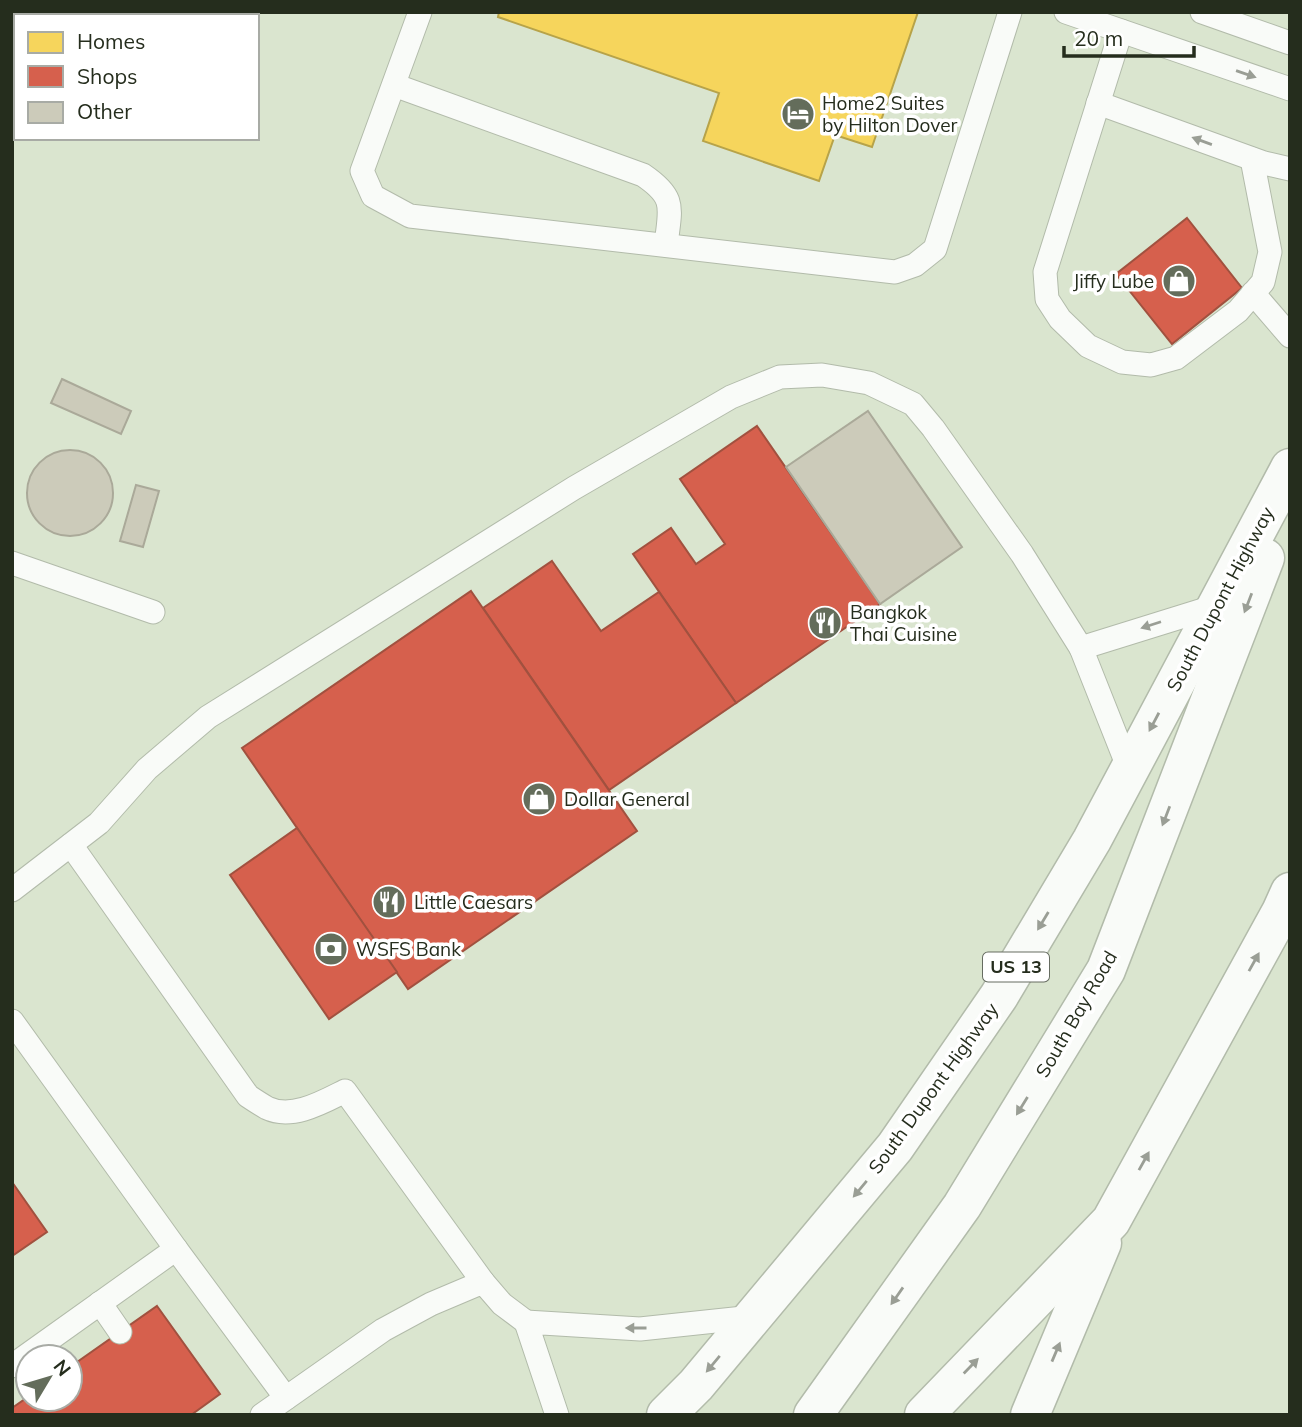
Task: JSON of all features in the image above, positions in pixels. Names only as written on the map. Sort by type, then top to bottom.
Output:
[{"type":"highway","name":"South Dupont Highway","points":[[666,1415],[696,1385],[895,1147],[999,996],[1092,840],[1290,467]]},
{"type":"highway","name":"South Bay Road","points":[[813,1415],[962,1206],[1106,970],[1290,494]]},
{"type":"highway","points":[[1030,1415],[1111,1221],[1290,892]]},
{"type":"highway","points":[[924,1415],[1111,1221]]},
{"type":"lane","points":[[420,12],[362,171],[373,195],[411,216],[895,272],[915,265],[935,249],[1010,12]]},
{"type":"lane","points":[[1066,12],[1290,89]]},
{"type":"lane","points":[[1202,12],[1290,43]]},
{"type":"lane","points":[[1121,31],[1045,272],[1047,299],[1060,319],[1088,346],[1122,362],[1151,365],[1176,358],[1238,311],[1263,282],[1270,252],[1252,159]]},
{"type":"lane","points":[[394,85],[643,175],[658,185],[667,198],[670,211],[666,245]]},
{"type":"lane","points":[[1098,103],[1252,159],[1290,169]]},
{"type":"lane","points":[[1253,293],[1290,336]]},
{"type":"lane","points":[[12,890],[99,823],[147,769],[208,717],[574,488],[730,397],[780,377],[822,375],[869,383],[913,404],[1022,554],[1081,648],[1129,769]]},
{"type":"lane","points":[[12,563],[153,612]]},
{"type":"lane","points":[[1081,648],[1216,606]]},
{"type":"lane","points":[[71,845],[248,1096],[270,1109],[293,1111],[319,1105],[345,1091],[483,1282],[502,1304],[526,1322],[640,1329],[752,1317]]},
{"type":"lane","points":[[12,1021],[286,1398]]},
{"type":"lane","points":[[50,1343],[100,1303],[176,1249]]},
{"type":"lane","points":[[262,1415],[383,1330],[431,1304],[483,1282]]},
{"type":"lane","points":[[100,1303],[120,1332]]},
{"type":"lane","points":[[526,1322],[557,1415]]},
{"type":"building: Homes","name":"Home2 Suites by Hilton Dover","points":[[499,12],[918,12],[872,147],[835,135],[819,181],[703,141],[719,93],[498,17]]},
{"type":"building: Shops","name":"Jiffy Lube","points":[[1187,218],[1242,288],[1172,344],[1116,274]]},
{"type":"building: Shops","points":[[757,426],[880,604],[736,703],[633,554],[671,528],[696,564],[725,544],[680,479]]},
{"type":"building: Shops","points":[[552,561],[601,631],[659,592],[736,703],[609,790],[483,608]]},
{"type":"building: Shops","points":[[471,591],[637,831],[408,989],[242,748]]},
{"type":"building: Shops","points":[[297,828],[397,972],[329,1019],[230,875]]},
{"type":"building: Shops","points":[[12,1182],[47,1232],[12,1256]]},
{"type":"building: Shops","points":[[157,1306],[220,1394],[191,1415],[12,1415],[14,1407],[14,1413],[84,1413],[84,1357]]},
{"type":"building: Other","points":[[62,379],[131,411],[121,434],[51,403]]},
{"type":"building: Other","points":[[868,411],[962,547],[880,604],[786,467]]},
{"type":"building: Other","points":[[62,450],[78,450],[101,462],[110,476],[113,493],[110,510],[101,524],[78,536],[62,536],[46,529],[34,517],[27,501],[27,485],[34,469],[46,457]]},
{"type":"building: Other","points":[[136,485],[159,491],[143,547],[120,541]]},
{"type":"place","name":"Home2 Suites by Hilton Dover","points":[[798,114]]},
{"type":"place","name":"Jiffy Lube","points":[[1179,281]]},
{"type":"place","name":"Bangkok Thai Cuisine","points":[[825,623]]},
{"type":"place","name":"Dollar General","points":[[539,799]]},
{"type":"place","name":"Little Caesars","points":[[389,902]]},
{"type":"place","name":"WSFS Bank","points":[[331,949]]}]
